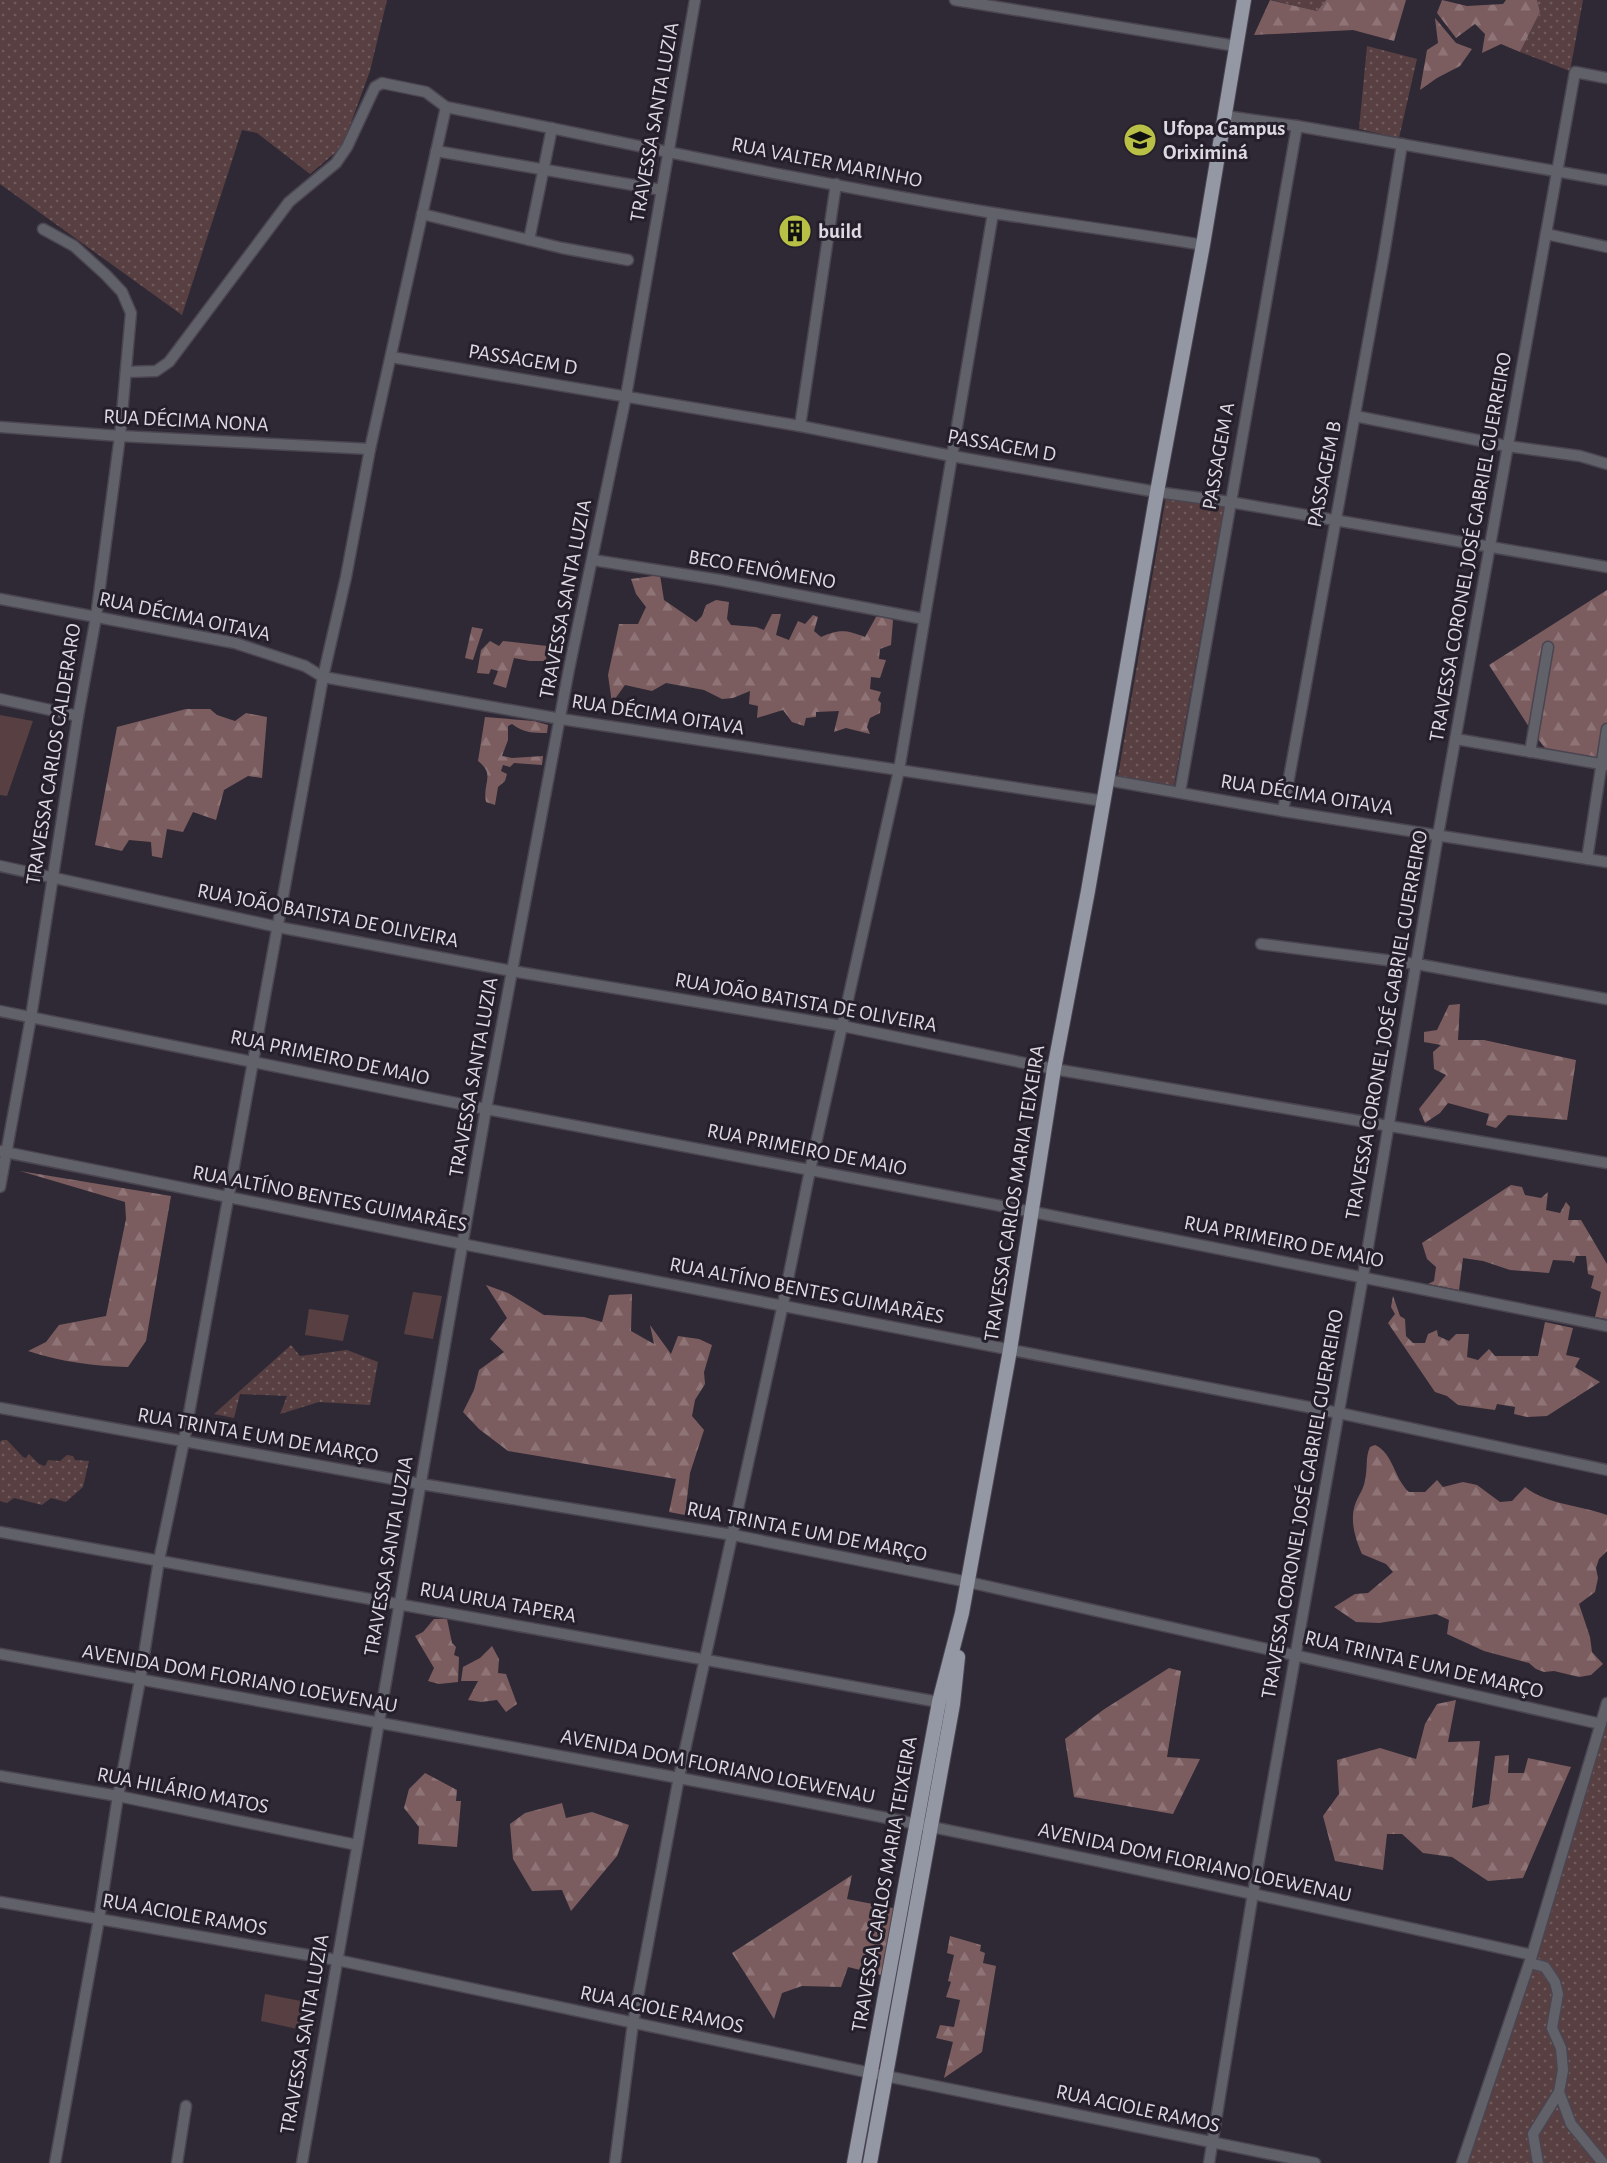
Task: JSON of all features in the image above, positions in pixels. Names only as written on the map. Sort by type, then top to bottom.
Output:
[{"type":"main road","name":"TRAVESSA CARLOS MARIA TEIXEIRA","points":[[870,2163],[886,2076],[924,1825],[1010,1350],[1054,1069],[1203,245],[1244,0]]},
{"type":"main road","name":"TRAVESSA CARLOS MARIA TEIXEIRA","points":[[854,2163],[924,1825]]},
{"type":"street","name":"TRAVESSA SANTA LUZIA","points":[[302,2163],[486,1109],[626,396],[695,0]]},
{"type":"street","points":[[955,0],[1236,46]]},
{"type":"street","name":"TRAVESSA CORONEL JOSÉ GABRIEL GUERREIRO","points":[[1209,2163],[1253,1893],[1363,1276],[1438,835],[1575,72],[1607,78]]},
{"type":"street","points":[[55,2163],[99,1919],[159,1560],[184,1441],[323,677],[346,578],[370,449],[446,107],[426,92],[386,83],[378,84],[347,147],[336,163],[289,202],[169,362],[156,371],[126,372]]},
{"type":"street","name":"RUA VALTER MARINHO","points":[[446,107],[993,213],[1203,245]]},
{"type":"street","points":[[1225,116],[1296,126],[1607,180]]},
{"type":"street","name":"PASSAGEM A","points":[[1180,792],[1296,126]]},
{"type":"street","points":[[529,240],[552,128]]},
{"type":"street","name":"PASSAGEM B","points":[[1283,811],[1402,144]]},
{"type":"street","points":[[436,151],[662,190]]},
{"type":"street","points":[[800,426],[837,184]]},
{"type":"street","points":[[615,2163],[633,2023],[679,1778],[899,770],[993,213]]},
{"type":"street","points":[[422,214],[529,240],[627,260]]},
{"type":"street","name":"TRAVESSA CARLOS CALDERARO","points":[[0,1186],[3,1151],[31,1017],[78,716],[96,617],[120,436],[131,313],[122,292],[74,246],[43,229]]},
{"type":"street","points":[[1546,234],[1607,247]]},
{"type":"street","name":"PASSAGEM D","points":[[391,357],[800,426],[952,456],[1157,492],[1230,502],[1607,567]]},
{"type":"street","points":[[1355,416],[1508,446],[1580,456],[1607,464]]},
{"type":"street","name":"RUA DÉCIMA NONA","points":[[0,427],[120,436],[370,449]]},
{"type":"street","name":"BECO FENÔMENO","points":[[593,560],[720,580],[924,619]]},
{"type":"street","name":"RUA DÉCIMA OITAVA","points":[[0,599],[235,643],[305,666],[323,677],[561,719],[1104,801]]},
{"type":"street","points":[[1530,752],[1548,647]]},
{"type":"street","points":[[0,699],[78,716]]},
{"type":"street","points":[[1587,859],[1604,764],[1607,729]]},
{"type":"street","points":[[1456,739],[1604,764]]},
{"type":"street","name":"RUA DÉCIMA OITAVA","points":[[1107,780],[1283,811],[1607,862]]},
{"type":"street","name":"RUA JOÃO BATISTA DE OLIVEIRA","points":[[0,866],[278,927],[512,971],[842,1026],[1054,1069],[1607,1163]]},
{"type":"street","points":[[1261,944],[1417,964],[1607,999]]},
{"type":"street","name":"RUA PRIMEIRO DE MAIO","points":[[0,1011],[486,1109],[1033,1212],[1607,1326]]},
{"type":"street","name":"RUA ALTÍNO BENTES GUIMARÃES","points":[[3,1151],[462,1244],[783,1304],[1339,1413],[1607,1470]]},
{"type":"street","name":"RUA TRINTA E UM DE MARÇO","points":[[0,1408],[421,1484],[733,1535],[968,1582],[1601,1724]]},
{"type":"street","name":"RUA URUA TAPERA","points":[[0,1532],[946,1703]]},
{"type":"street","name":"AVENIDA DOM FLORIANO LOEWENAU","points":[[0,1654],[924,1825],[1253,1893],[1531,1959]]},
{"type":"street","points":[[1462,2163],[1531,1959],[1607,1703]]},
{"type":"street","name":"RUA HILÁRIO MATOS","points":[[0,1776],[118,1796],[357,1845]]},
{"type":"street","name":"RUA ACIOLE RAMOS","points":[[0,1902],[337,1960],[1213,2144],[1315,2163]]},
{"type":"street","points":[[1531,1959],[1545,1967],[1555,1982],[1558,1994],[1552,2028],[1561,2048],[1563,2070],[1560,2092],[1533,2134],[1538,2163]]},
{"type":"street","points":[[1560,2092],[1571,2124],[1603,2163]]},
{"type":"street","points":[[177,2163],[186,2106]]},
{"type":"shaded area","points":[[0,0],[387,0],[370,71],[342,147],[310,174],[257,133],[242,130],[182,315],[0,184]]},
{"type":"shaded area","points":[[1272,0],[1326,0],[1317,11]]},
{"type":"shaded area","points":[[1537,0],[1583,0],[1570,71],[1520,52],[1540,12]]},
{"type":"shaded area","points":[[1367,46],[1417,59],[1399,138],[1359,129]]},
{"type":"shaded area","points":[[1166,497],[1224,506],[1174,786],[1118,776]]},
{"type":"shaded area","points":[[0,715],[33,721],[7,796],[0,795]]},
{"type":"shaded area","points":[[413,1292],[442,1296],[433,1339],[404,1334]]},
{"type":"shaded area","points":[[309,1309],[349,1315],[343,1341],[305,1335]]},
{"type":"shaded area","points":[[291,1345],[300,1356],[347,1350],[378,1362],[370,1405],[319,1402],[280,1414],[287,1396],[240,1394],[234,1418],[214,1414]]},
{"type":"shaded area","points":[[7,1440],[23,1457],[26,1458],[29,1454],[39,1464],[45,1466],[48,1460],[60,1461],[67,1455],[73,1456],[75,1460],[89,1461],[83,1487],[66,1502],[51,1498],[42,1505],[14,1498],[7,1503],[0,1501],[0,1442]]},
{"type":"shaded area","points":[[1607,1720],[1607,2163],[1466,2163]]},
{"type":"shaded area","points":[[265,1994],[316,2004],[311,2032],[261,2021]]},
{"type":"green space","points":[[1270,0],[1317,11],[1326,0],[1406,0],[1394,41],[1353,30],[1254,35]]},
{"type":"green space","points":[[1442,0],[1467,6],[1503,4],[1506,0],[1537,0],[1540,12],[1520,52],[1501,44],[1482,53],[1485,34],[1475,24],[1456,38],[1437,13]]},
{"type":"green space","points":[[1435,18],[1456,43],[1472,49],[1460,66],[1420,90],[1427,50],[1438,43]]},
{"type":"green space","points":[[660,575],[664,600],[696,622],[702,616],[706,605],[716,600],[729,602],[727,619],[731,625],[764,630],[772,614],[781,614],[776,635],[789,640],[798,621],[805,624],[813,615],[818,617],[814,631],[821,637],[843,631],[865,637],[876,617],[880,615],[893,620],[891,645],[880,649],[879,659],[886,660],[880,678],[871,677],[870,689],[881,692],[878,700],[881,703],[880,713],[870,718],[867,727],[870,734],[846,728],[834,732],[839,711],[816,712],[816,717],[806,718],[804,726],[792,722],[783,710],[757,718],[758,706],[749,704],[750,691],[733,698],[722,699],[704,690],[666,683],[652,691],[625,685],[612,703],[608,675],[619,624],[638,624],[646,607],[636,594],[631,579]]},
{"type":"green space","points":[[1607,590],[1607,729],[1601,764],[1545,754],[1545,748],[1489,665]]},
{"type":"green space","points":[[472,627],[483,629],[473,660],[465,658]]},
{"type":"green space","points":[[490,641],[499,646],[503,641],[547,646],[546,661],[514,658],[506,688],[493,684],[498,671],[491,669],[489,674],[477,673],[481,650]]},
{"type":"green space","points":[[186,709],[210,709],[217,715],[235,721],[246,713],[267,717],[262,778],[248,776],[224,790],[216,820],[193,812],[183,832],[167,829],[162,858],[152,856],[151,842],[129,840],[122,851],[95,845],[117,727]]},
{"type":"green space","points":[[485,717],[534,721],[548,725],[547,733],[529,732],[512,724],[508,726],[508,740],[502,756],[512,758],[543,756],[542,765],[514,763],[510,767],[503,765],[501,771],[507,774],[505,781],[498,787],[495,805],[486,802],[487,775],[478,761]]},
{"type":"green space","points":[[1460,1004],[1458,1040],[1484,1040],[1576,1060],[1567,1120],[1508,1115],[1496,1128],[1486,1125],[1489,1114],[1448,1103],[1440,1113],[1425,1123],[1419,1109],[1446,1075],[1434,1069],[1433,1052],[1441,1045],[1424,1042],[1424,1032],[1437,1030],[1449,1005]]},
{"type":"green space","points":[[20,1171],[171,1196],[146,1341],[128,1367],[78,1363],[28,1351],[46,1342],[59,1325],[106,1316],[126,1219],[125,1202]]},
{"type":"green space","points":[[1511,1185],[1522,1187],[1525,1195],[1541,1198],[1548,1192],[1546,1210],[1560,1213],[1566,1202],[1570,1207],[1568,1220],[1581,1220],[1607,1264],[1607,1319],[1595,1317],[1601,1292],[1591,1288],[1594,1276],[1588,1274],[1586,1256],[1576,1256],[1574,1263],[1553,1260],[1549,1273],[1510,1270],[1483,1261],[1463,1258],[1459,1290],[1428,1284],[1434,1281],[1436,1267],[1427,1259],[1422,1243]]},
{"type":"green space","points":[[486,1285],[508,1293],[544,1315],[584,1317],[602,1322],[609,1295],[632,1294],[631,1331],[654,1344],[650,1325],[671,1354],[678,1336],[699,1339],[712,1345],[704,1372],[705,1384],[695,1400],[692,1416],[704,1430],[690,1473],[686,1507],[717,1512],[701,1518],[669,1512],[676,1479],[508,1451],[479,1429],[463,1412],[474,1390],[479,1370],[504,1352],[490,1339],[507,1318]]},
{"type":"green space","points":[[1393,1296],[1400,1316],[1405,1319],[1406,1336],[1413,1343],[1425,1343],[1428,1334],[1437,1330],[1438,1336],[1449,1341],[1456,1334],[1469,1334],[1467,1357],[1478,1360],[1489,1349],[1495,1356],[1538,1356],[1545,1322],[1573,1328],[1566,1355],[1580,1358],[1575,1367],[1600,1382],[1547,1416],[1527,1417],[1514,1414],[1515,1407],[1497,1404],[1495,1410],[1458,1405],[1447,1396],[1435,1392],[1388,1323],[1395,1314],[1391,1307]]},
{"type":"green space","points":[[1375,1445],[1386,1454],[1409,1492],[1425,1492],[1437,1480],[1443,1487],[1463,1482],[1477,1485],[1500,1502],[1512,1501],[1525,1487],[1544,1498],[1607,1515],[1607,1551],[1599,1559],[1596,1568],[1598,1578],[1595,1592],[1579,1604],[1590,1637],[1592,1652],[1603,1664],[1591,1675],[1579,1677],[1554,1671],[1544,1672],[1529,1663],[1484,1651],[1447,1634],[1449,1620],[1436,1614],[1379,1623],[1356,1622],[1334,1607],[1355,1594],[1368,1593],[1393,1572],[1386,1564],[1362,1554],[1354,1528],[1354,1508],[1363,1489],[1368,1451]]},
{"type":"green space","points":[[434,1619],[447,1619],[452,1643],[456,1647],[454,1655],[459,1657],[458,1682],[439,1684],[428,1681],[434,1668],[415,1636],[423,1632]]},
{"type":"green space","points":[[492,1646],[499,1659],[498,1673],[506,1674],[517,1704],[506,1712],[497,1700],[481,1702],[468,1700],[478,1681],[461,1681],[463,1667],[480,1658]]},
{"type":"green space","points":[[1169,1668],[1181,1671],[1167,1757],[1200,1759],[1173,1814],[1074,1797],[1065,1739],[1103,1710]]},
{"type":"green space","points":[[1456,1700],[1448,1742],[1480,1741],[1472,1808],[1489,1804],[1495,1756],[1509,1755],[1508,1773],[1524,1773],[1528,1758],[1571,1767],[1523,1878],[1488,1881],[1452,1857],[1423,1853],[1402,1834],[1387,1834],[1383,1870],[1335,1861],[1323,1816],[1339,1794],[1337,1760],[1380,1748],[1416,1759],[1425,1724],[1437,1704]]},
{"type":"green space","points":[[425,1773],[457,1790],[456,1801],[461,1801],[457,1847],[418,1844],[419,1827],[404,1808],[409,1789]]},
{"type":"green space","points":[[562,1803],[566,1818],[592,1812],[629,1825],[617,1856],[571,1911],[562,1890],[532,1891],[513,1859],[510,1824],[525,1813]]},
{"type":"green space","points":[[852,1875],[847,1899],[898,1909],[881,1975],[848,1967],[841,1987],[802,1986],[782,1993],[774,2019],[732,1953]]},
{"type":"green space","points":[[950,1936],[981,1945],[980,1951],[985,1953],[983,1963],[996,1966],[982,2052],[944,2078],[953,2042],[936,2038],[940,2025],[954,2027],[960,2000],[946,1997],[951,1982],[948,1981],[954,1955],[947,1953]]},
{"type":"place","name":"Ufopa Campus Oriximiná","points":[[1140,140]]},
{"type":"place","name":"build","points":[[795,231]]}]
